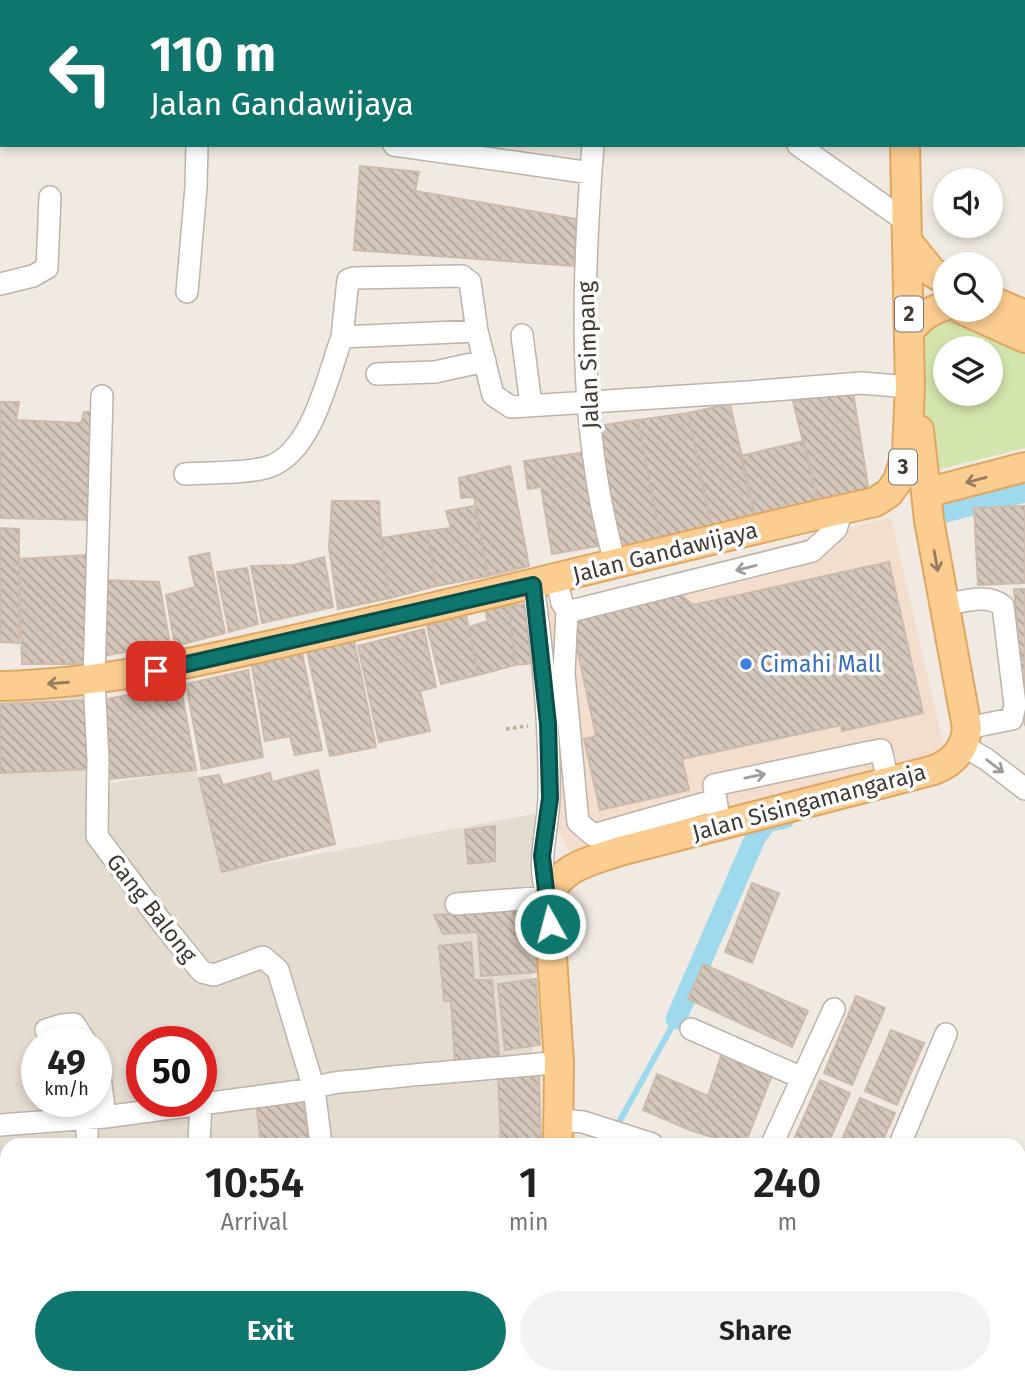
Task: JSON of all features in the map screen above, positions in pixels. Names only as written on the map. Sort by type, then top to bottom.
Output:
[{"type":"main road","name":"2","points":[[905,147],[909,387]]},
{"type":"main road","points":[[907,232],[933,273]]},
{"type":"main road","points":[[1003,306],[1025,315]]},
{"type":"main road","points":[[909,332],[917,320],[933,311]]},
{"type":"main road","points":[[990,322],[1025,338]]},
{"type":"main road","points":[[909,387],[919,428],[926,493],[965,737]]},
{"type":"main road","name":"Jalan Gandawijaya","points":[[0,686],[94,680],[156,671],[544,582],[875,502],[888,493],[898,480],[907,452],[909,387]]},
{"type":"main road","points":[[926,493],[1025,467]]},
{"type":"main road","name":"Jalan Sisingamangaraja","points":[[548,897],[554,883],[571,869],[719,813],[888,781],[947,764],[965,737]]},
{"type":"main road","points":[[548,897],[559,1062],[567,1129]]},
{"type":"street","points":[[187,292],[197,147]]},
{"type":"street","points":[[408,147],[591,173]]},
{"type":"street","name":"Jalan Simpang","points":[[593,147],[584,286],[587,403],[597,485],[615,563]]},
{"type":"street","points":[[801,147],[907,232]]},
{"type":"street","points":[[0,284],[33,276],[47,268],[50,197]]},
{"type":"street","points":[[185,474],[260,469],[280,461],[296,447],[313,419],[342,337],[348,281],[353,278],[462,276],[470,282],[477,331],[493,395],[510,407],[861,383],[909,387]]},
{"type":"street","points":[[342,337],[477,331]]},
{"type":"street","points":[[522,335],[531,405]]},
{"type":"street","points":[[377,374],[435,372],[485,361]]},
{"type":"street","points":[[94,680],[102,396]]},
{"type":"street","points":[[567,610],[813,551],[836,529],[842,510]]},
{"type":"street","points":[[544,582],[567,610],[564,673],[578,822],[593,835],[719,813],[714,785],[881,750],[888,781]]},
{"type":"street","points":[[456,904],[548,897],[542,856],[550,798],[544,582]]},
{"type":"street","points":[[944,605],[988,598],[1003,606],[1015,705],[1012,719],[965,737],[986,760],[1025,789]]},
{"type":"street","name":"Gang Balong","points":[[94,680],[98,759],[97,836],[202,972],[214,975],[263,957],[272,963],[278,970],[314,1088]]},
{"type":"street","points":[[775,1138],[834,1009]]},
{"type":"street","points":[[59,1026],[75,1026]]},
{"type":"street","points":[[691,1029],[802,1078]]},
{"type":"street","points":[[903,1138],[946,1034]]},
{"type":"street","points":[[217,1103],[333,1083],[429,1073],[507,1069],[559,1062]]},
{"type":"street","points":[[314,1088],[320,1138]]},
{"type":"street","points":[[0,1125],[96,1117],[89,1138]]},
{"type":"street","points":[[199,1138],[200,1117]]},
{"type":"street","points":[[567,1129],[633,1138]]},
{"type":"shaded area","points":[[891,517],[945,751],[648,829],[572,858],[558,829],[534,609]]},
{"type":"shaded area","points":[[0,683],[80,683],[96,785],[196,770],[222,872],[545,812],[531,889],[533,1138],[0,1138]]},
{"type":"green space","points":[[926,294],[933,297],[933,322],[984,322],[1025,342],[1025,448],[928,472],[919,428]]},
{"type":"building","points":[[360,166],[419,172],[415,191],[577,219],[574,266],[354,250]]},
{"type":"building","points":[[853,392],[869,492],[818,503],[793,401]]},
{"type":"building","points":[[0,402],[19,402],[16,420],[81,423],[84,412],[100,412],[92,520],[0,518]]},
{"type":"building","points":[[730,404],[756,519],[712,530],[688,413]]},
{"type":"building","points":[[688,413],[712,530],[661,541],[638,420]]},
{"type":"building","points":[[638,420],[661,541],[618,549],[597,426]]},
{"type":"building","points":[[804,441],[818,503],[756,519],[740,456]]},
{"type":"building","points":[[588,452],[604,545],[552,554],[541,487],[528,489],[524,461]]},
{"type":"building","points":[[510,466],[529,566],[488,576],[474,497],[461,498],[459,478]]},
{"type":"building","points":[[332,501],[379,501],[381,538],[390,598],[338,609],[329,547]]},
{"type":"building","points":[[475,506],[488,576],[436,586],[427,531],[451,528],[446,511]]},
{"type":"building","points":[[1025,506],[1025,583],[978,585],[974,508]]},
{"type":"building","points":[[0,528],[19,529],[19,643],[0,642]]},
{"type":"building","points":[[427,531],[436,586],[390,598],[381,538]]},
{"type":"building","points":[[209,553],[225,633],[175,646],[166,595],[195,587],[189,557]]},
{"type":"building","points":[[87,555],[88,664],[22,664],[19,559]]},
{"type":"building","points":[[324,557],[333,607],[262,623],[251,566],[294,565]]},
{"type":"building","name":"Cimahi Mall","points":[[889,562],[923,713],[842,731],[841,725],[682,759],[689,790],[600,810],[584,739],[596,736],[570,615],[676,591],[693,605]]},
{"type":"building","points":[[247,568],[258,624],[229,632],[217,572]]},
{"type":"building","points":[[100,580],[159,582],[170,644],[102,656]]},
{"type":"building","points":[[1014,589],[1025,589],[1025,726]]},
{"type":"building","points":[[528,604],[535,663],[515,665],[509,606]]},
{"type":"building","points":[[509,606],[515,665],[478,675],[469,627],[488,621],[485,610]]},
{"type":"building","points":[[466,615],[478,675],[441,684],[427,626]]},
{"type":"building","points":[[424,629],[436,687],[420,691],[430,731],[379,742],[358,646]]},
{"type":"building","points":[[354,641],[376,747],[330,756],[307,651]]},
{"type":"building","points":[[302,653],[322,750],[295,755],[290,736],[265,741],[252,666]]},
{"type":"building","points":[[248,670],[263,757],[202,769],[186,684]]},
{"type":"building","points":[[180,684],[196,770],[101,780],[103,700]]},
{"type":"building","points":[[91,700],[92,769],[0,773],[0,704]]},
{"type":"building","points":[[318,770],[335,844],[222,872],[199,778],[219,775],[223,785],[270,773],[272,782]]},
{"type":"building","points":[[495,826],[495,861],[468,864],[465,830]]},
{"type":"building","points":[[752,883],[779,893],[752,963],[725,952]]},
{"type":"building","points":[[539,908],[539,972],[481,976],[478,932],[443,934],[434,915]]},
{"type":"building","points":[[471,942],[474,980],[492,980],[499,1056],[455,1062],[451,1001],[444,1001],[439,946]]},
{"type":"building","points":[[703,964],[808,1011],[792,1047],[688,999]]},
{"type":"building","points":[[536,979],[540,1045],[505,1050],[498,984]]},
{"type":"building","points":[[856,996],[885,1008],[852,1085],[824,1073]]},
{"type":"building","points":[[891,1030],[924,1043],[897,1105],[865,1091]]},
{"type":"building","points":[[723,1050],[773,1073],[747,1138],[715,1138],[643,1110],[657,1074],[708,1096]]},
{"type":"building","points":[[539,1074],[541,1138],[501,1138],[498,1075]]},
{"type":"building","points":[[820,1080],[850,1093],[831,1138],[795,1138]]},
{"type":"building","points":[[303,1095],[307,1138],[260,1138],[256,1102]]},
{"type":"building","points":[[860,1098],[895,1113],[884,1138],[843,1138]]},
{"type":"waterway","points":[[941,513],[1025,492]]},
{"type":"waterway","points":[[676,1019],[756,836],[767,822],[785,818]]},
{"type":"waterway","points":[[610,1138],[676,1019]]},
{"type":"place","name":"Cimahi Mall","points":[[746,664]]},
{"type":"route","points":[[156,671],[533,585],[548,724],[550,798],[542,856],[550,924]]}]
